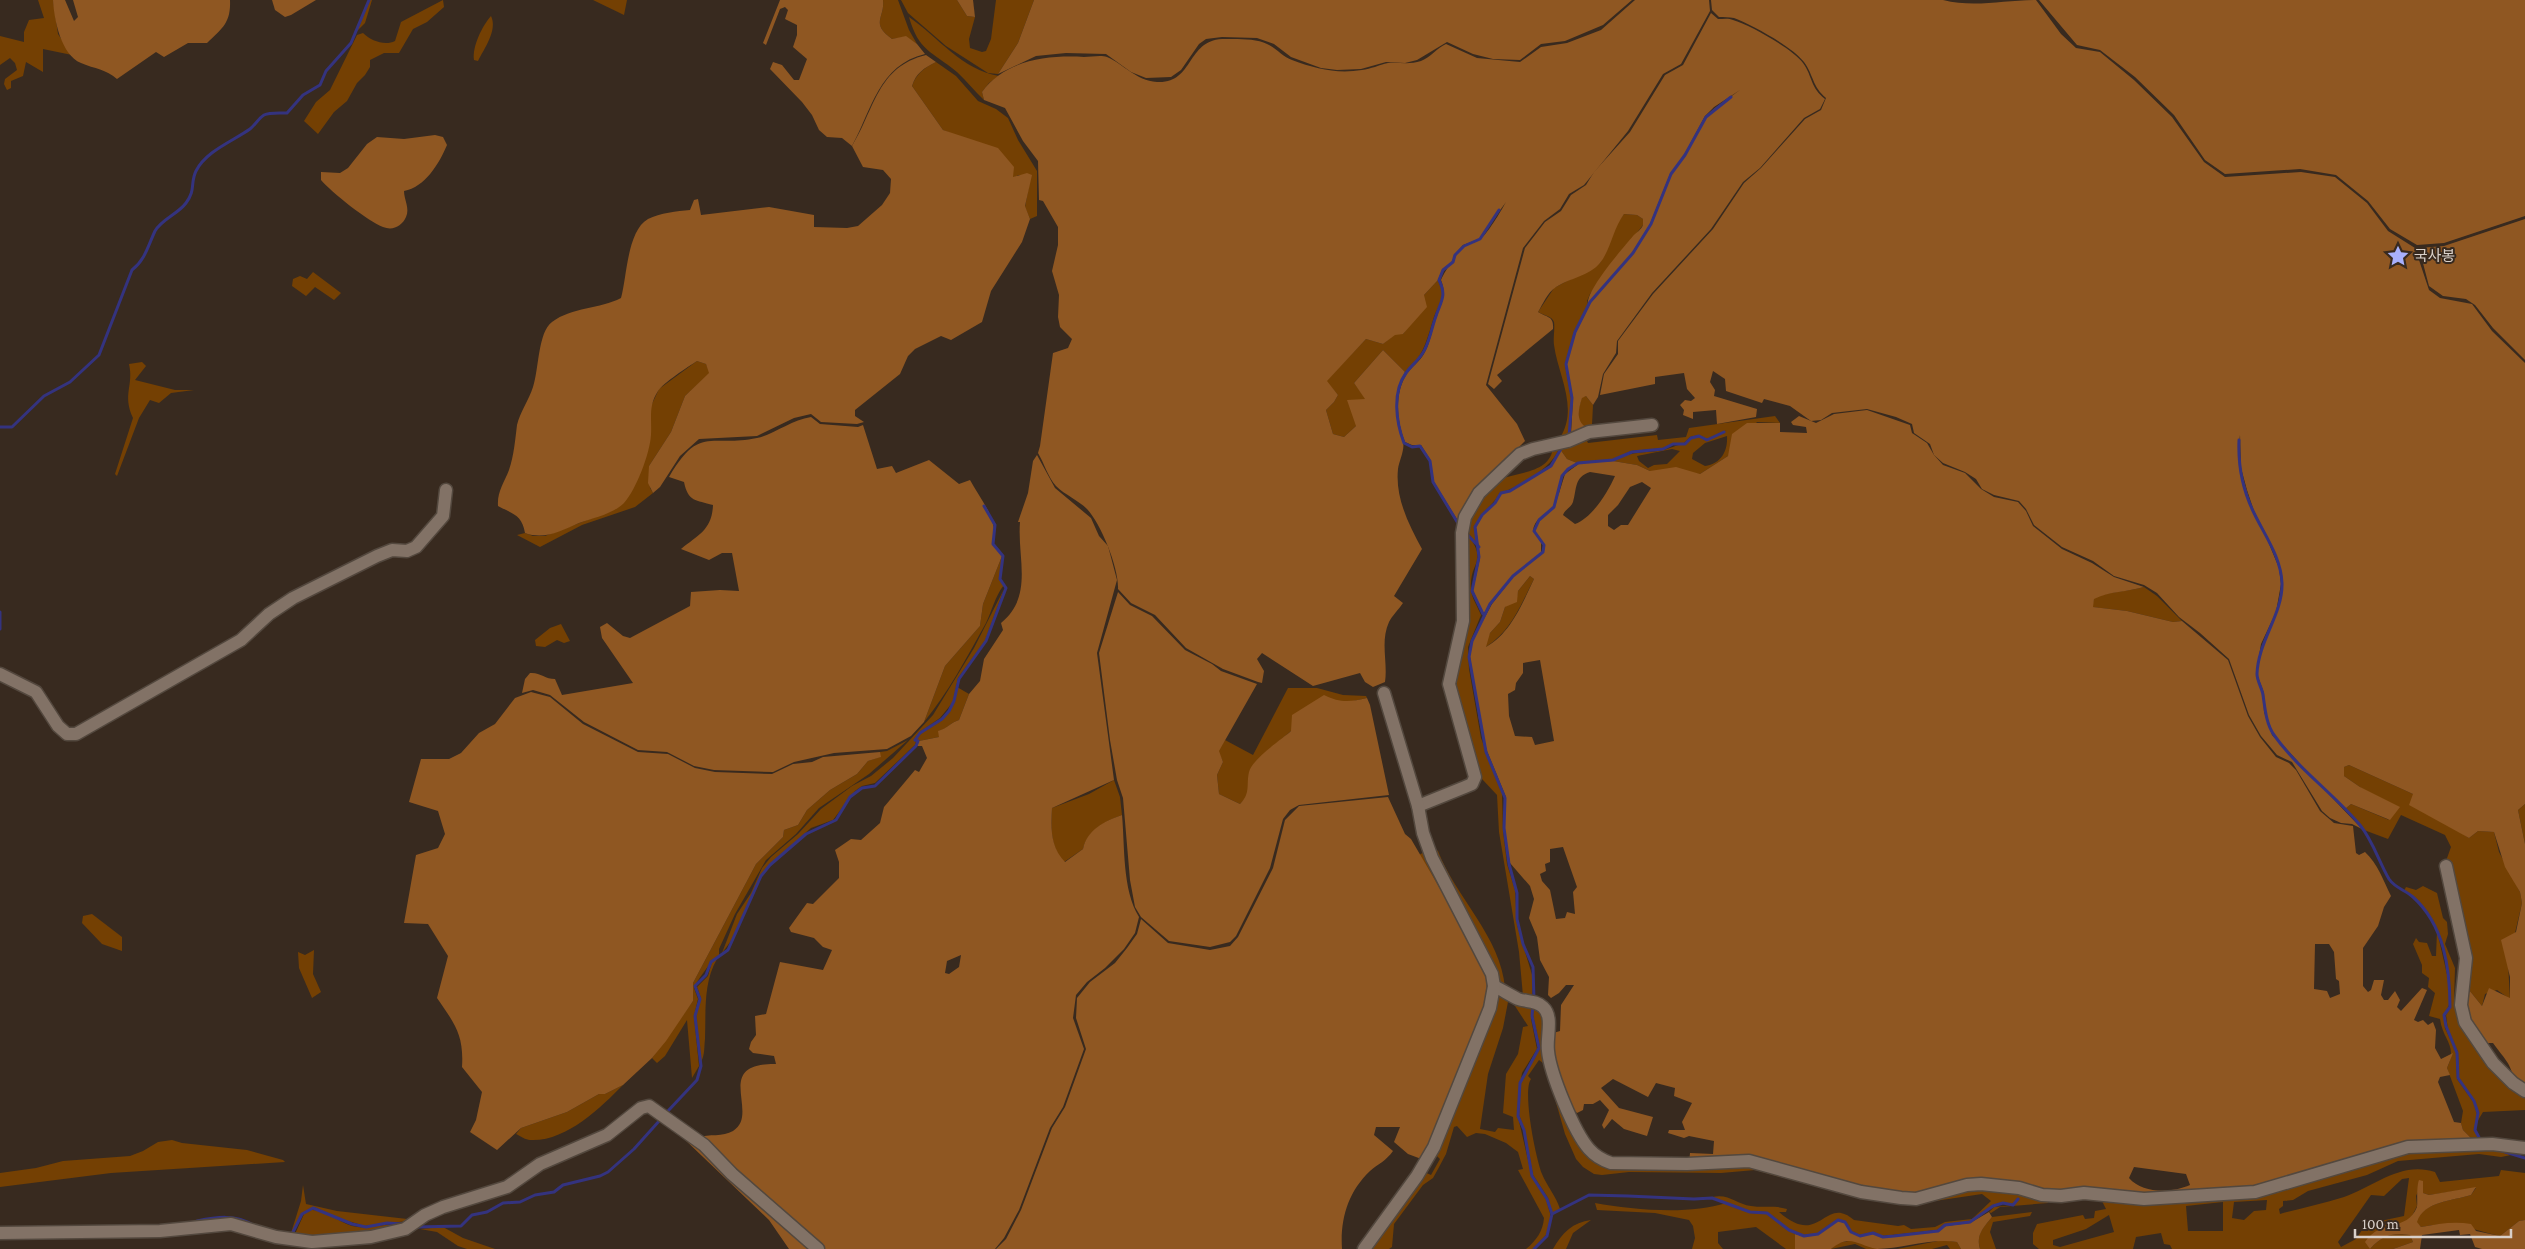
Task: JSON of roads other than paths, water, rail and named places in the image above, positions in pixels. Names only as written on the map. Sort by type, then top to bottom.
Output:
[{"type":"street","points":[[1418,806],[1472,784],[1475,777],[1449,684],[1463,621],[1462,533],[1465,517],[1471,505],[1479,493],[1520,454],[1568,441],[1589,432],[1652,425]]},
{"type":"street","points":[[0,674],[36,692],[58,726],[68,734],[76,734],[240,640],[269,614],[293,598],[377,556],[392,550],[407,551],[416,547],[443,516],[446,490]]},
{"type":"street","points":[[1364,1249],[1417,1176],[1434,1147],[1490,1008],[1494,986],[1492,974],[1485,958],[1432,858],[1422,833],[1418,806],[1384,693]]},
{"type":"street","points":[[2446,866],[2466,958],[2461,1005],[2465,1022],[2493,1063],[2513,1084],[2525,1091]]},
{"type":"street","points":[[1494,986],[1520,1000],[1536,1002],[1544,1008],[1549,1018],[1548,1050],[1550,1064],[1576,1128],[1582,1141],[1594,1154],[1602,1160],[1611,1163],[1687,1164],[1749,1160],[1860,1192],[1901,1198],[1916,1198],[1952,1188],[1981,1184],[2019,1188],[2060,1196],[2084,1193],[2160,1199],[2256,1192],[2408,1147],[2492,1144],[2525,1148]]},
{"type":"street","points":[[0,1232],[160,1232],[231,1224],[276,1237],[312,1242],[370,1237],[405,1229],[425,1215],[443,1207],[507,1187],[540,1164],[607,1135],[641,1108],[649,1106],[704,1145],[732,1174],[818,1249]]},
{"type":"waterway","points":[[0,427],[12,427],[44,396],[70,382],[99,355],[132,270],[143,257],[158,227],[183,207],[189,198],[194,175],[200,164],[220,147],[250,129],[264,115],[287,113],[303,95],[320,85],[326,71],[351,43],[369,0]]},
{"type":"waterway","points":[[1569,436],[1572,398],[1566,364],[1575,332],[1590,302],[1633,253],[1651,224],[1671,174],[1685,155],[1706,117],[1731,97]]},
{"type":"waterway","points":[[1459,525],[1433,482],[1430,461],[1420,446],[1412,447],[1404,443],[1397,417],[1397,398],[1402,381],[1408,370],[1421,356],[1428,341],[1443,294],[1439,280],[1443,270],[1453,262],[1455,255],[1464,246],[1480,239],[1499,210]]},
{"type":"waterway","points":[[1534,999],[1533,967],[1523,944],[1517,919],[1517,893],[1509,864],[1504,828],[1505,798],[1486,752],[1469,657],[1472,641],[1490,604],[1513,576],[1543,552],[1544,545],[1534,531],[1539,520],[1554,507],[1562,476],[1568,469],[1578,463],[1613,460],[1632,452],[1663,449],[1673,444],[1685,444],[1691,438],[1699,436],[1707,440],[1724,432]]},
{"type":"waterway","points":[[2239,440],[2240,468],[2244,487],[2254,513],[2276,555],[2281,573],[2282,583],[2279,606],[2261,650],[2257,674],[2269,726],[2294,759],[2360,825],[2369,838],[2391,882],[2413,897],[2432,921],[2443,948],[2449,977],[2450,1007],[2444,1015],[2446,1026],[2457,1053],[2458,1078],[2474,1101],[2478,1113],[2475,1130],[2481,1141]]},
{"type":"waterway","points":[[1483,614],[1472,591],[1479,557],[1475,527],[1482,515],[1495,503],[1501,493],[1510,491],[1551,466],[1562,447]]},
{"type":"waterway","points":[[667,1112],[697,1080],[701,1066],[695,1016],[700,999],[695,986],[706,975],[711,962],[728,950],[761,876],[770,865],[806,834],[836,820],[850,797],[862,788],[875,786],[916,746],[918,741],[915,740],[920,733],[942,719],[954,701],[959,679],[986,641],[1006,588],[1000,579],[1003,556],[993,544],[995,525],[984,506]]},
{"type":"waterway","points":[[1466,533],[1479,547]]},
{"type":"waterway","points":[[0,612],[0,629]]},
{"type":"waterway","points":[[1533,1005],[1532,1016],[1539,1048],[1520,1083],[1518,1116],[1524,1130],[1532,1176],[1547,1199],[1552,1214],[1547,1236],[1534,1249]]},
{"type":"waterway","points":[[416,1227],[461,1226],[472,1215],[487,1212],[503,1203],[520,1202],[535,1195],[554,1192],[563,1185],[600,1176],[608,1172],[634,1149],[660,1120]]},
{"type":"waterway","points":[[2502,1151],[2525,1158]]},
{"type":"waterway","points":[[1552,1214],[1589,1195],[1712,1198],[1750,1212],[1767,1213],[1789,1230],[1804,1236],[1818,1234],[1838,1220],[1845,1222],[1851,1232],[1860,1236],[1873,1233],[1883,1237],[1938,1231],[1945,1225],[1970,1222],[1993,1206],[2003,1203],[2013,1205],[2018,1199]]},
{"type":"waterway","points":[[292,1234],[302,1214],[313,1208],[352,1224],[366,1227],[387,1223],[402,1224]]},
{"type":"waterway","points":[[197,1221],[233,1218],[253,1225]]},
{"type":"place","name":"국사봉","points":[[2398,256]]}]
